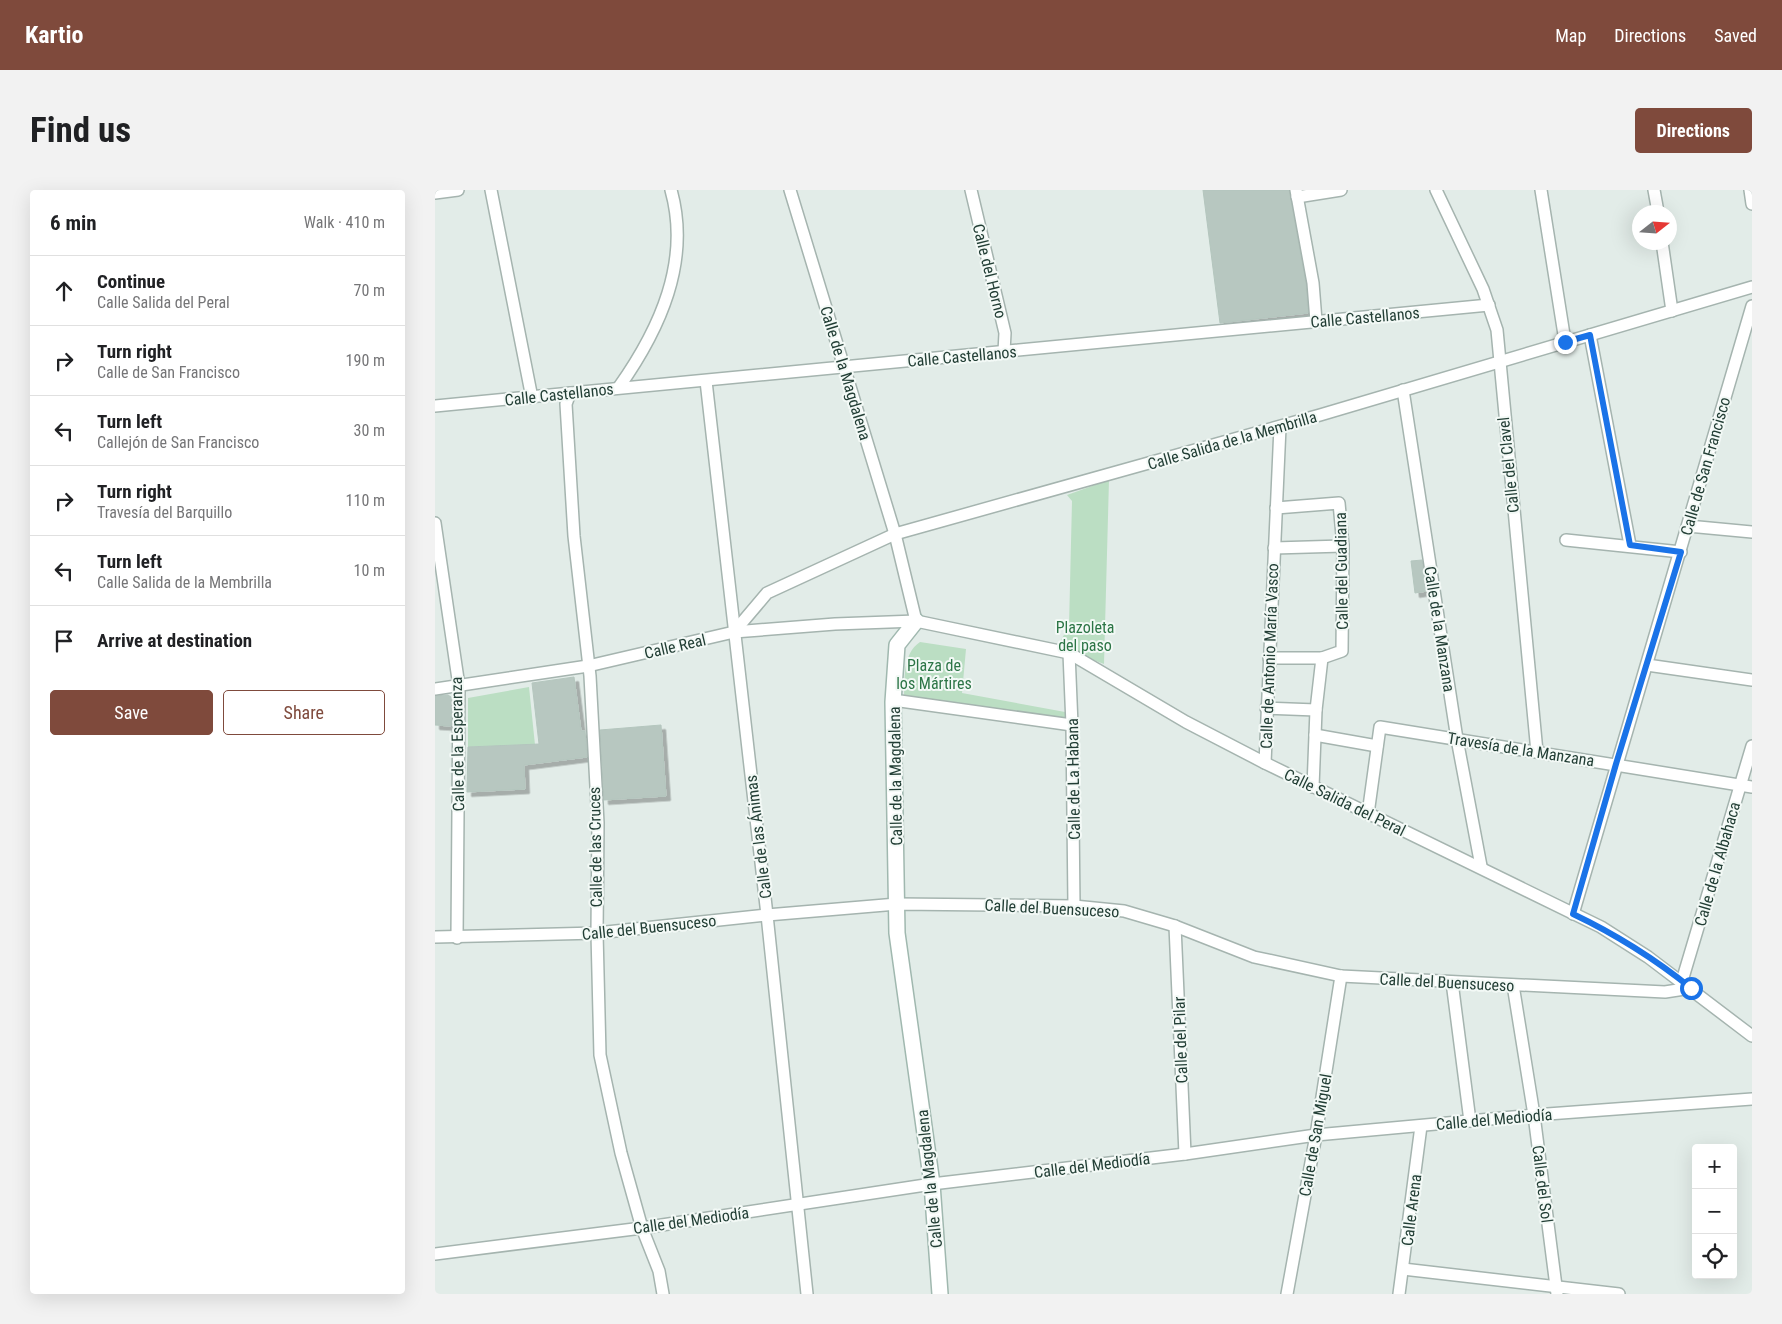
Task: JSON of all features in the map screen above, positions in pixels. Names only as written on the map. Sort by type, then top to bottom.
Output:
[{"type":"street","points":[[435,193],[458,190]]},
{"type":"street","points":[[491,190],[533,398]]},
{"type":"street","points":[[619,387],[659,320],[670,291],[677,261],[678,237],[671,190]]},
{"type":"street","name":"Calle de la Magdalena","points":[[790,190],[895,534],[916,621],[897,645],[893,700],[897,933],[932,1184],[941,1294]]},
{"type":"street","name":"Calle del Horno","points":[[971,190],[1005,333],[1004,352]]},
{"type":"street","points":[[1316,321],[1313,284],[1297,193],[1341,190]]},
{"type":"street","name":"Calle del Clavel","points":[[1436,190],[1489,305],[1497,330],[1498,362],[1537,752]]},
{"type":"street","points":[[1541,190],[1565,342]]},
{"type":"street","points":[[1654,190],[1656,205]]},
{"type":"street","points":[[1750,190],[1752,204]]},
{"type":"street","points":[[1663,250],[1672,311]]},
{"type":"street","name":"Calle Salida de la Membrilla","points":[[734,632],[767,592],[895,534],[1279,427],[1752,287]]},
{"type":"street","name":"Calle Castellanos","points":[[435,406],[1489,305]]},
{"type":"street","name":"Calle de San Francisco","points":[[1573,914],[1752,306]]},
{"type":"street","points":[[1590,335],[1630,545]]},
{"type":"street","name":"Calle de las Ánimas","points":[[706,381],[767,914],[807,1294]]},
{"type":"street","name":"Calle de la Manzana","points":[[1403,390],[1457,739],[1481,866]]},
{"type":"street","name":"Calle de las Cruces","points":[[570,393],[567,404],[574,536],[588,666],[598,823],[597,933],[600,1055],[621,1153],[642,1228],[659,1271],[663,1294]]},
{"type":"street","name":"Calle de Antonio María Vasco","points":[[1265,763],[1279,427]]},
{"type":"street","name":"Calle del Guadiana","points":[[1276,508],[1339,504],[1343,546],[1342,651],[1322,658]]},
{"type":"street","name":"Calle de la Esperanza","points":[[435,523],[459,686],[457,938]]},
{"type":"street","points":[[1688,526],[1752,532]]},
{"type":"street","points":[[1566,540],[1630,545],[1681,552]]},
{"type":"street","name":"Calle de Antonio María Vasco","points":[[1274,548],[1343,546]]},
{"type":"street","name":"Calle Real","points":[[435,689],[588,666],[734,632],[835,624],[916,621]]},
{"type":"street","name":"Calle Salida del Peral","points":[[916,621],[1069,653],[1186,722],[1265,763],[1368,814],[1481,866],[1601,927],[1686,985],[1752,1036]]},
{"type":"street","name":"Calle de La Habana","points":[[1069,653],[1072,726],[1074,906]]},
{"type":"street","points":[[1269,658],[1322,658],[1316,710],[1313,787]]},
{"type":"street","points":[[1647,665],[1752,680]]},
{"type":"street","points":[[893,700],[1072,726]]},
{"type":"street","points":[[1266,708],[1316,710]]},
{"type":"street","name":"Travesía de la Manzana","points":[[1377,746],[1379,727],[1752,787]]},
{"type":"street","points":[[1315,736],[1377,746],[1368,814]]},
{"type":"street","name":"Calle de la Albahaca","points":[[1686,985],[1752,746]]},
{"type":"street","name":"Calle del Buensuceso","points":[[435,937],[457,938],[597,933],[767,914],[897,904],[1074,906],[1124,911],[1175,926],[1254,957],[1341,976],[1665,992],[1686,985]]},
{"type":"street","name":"Calle del Pilar","points":[[1175,926],[1185,1154]]},
{"type":"street","name":"Calle de San Miguel","points":[[1287,1294],[1316,1136],[1341,976]]},
{"type":"street","points":[[1452,982],[1470,1122]]},
{"type":"street","name":"Calle del Sol","points":[[1513,985],[1534,1115],[1556,1290]]},
{"type":"street","name":"Calle del Mediodía","points":[[435,1254],[642,1228],[932,1184],[1185,1154],[1316,1136],[1534,1115],[1752,1099]]},
{"type":"street","name":"Calle Arena","points":[[1399,1294],[1421,1126]]},
{"type":"street","points":[[1403,1268],[1556,1290],[1619,1294]]},
{"type":"green space","name":"Plazoleta del paso","points":[[1109,480],[1104,664],[1057,646],[1069,627],[1072,501],[1067,495]]},
{"type":"green space","name":"Plaza de los Mártires","points":[[920,642],[966,649],[962,693],[1065,712],[1065,731],[904,699],[907,660],[914,647]]},
{"type":"green space","points":[[529,687],[535,745],[468,747],[468,698]]},
{"type":"building","points":[[1203,190],[1289,190],[1306,284],[1308,313],[1220,323]]},
{"type":"building","points":[[1422,560],[1427,591],[1415,593],[1411,561]]},
{"type":"building","points":[[574,677],[581,731],[585,731],[587,757],[524,765],[525,789],[467,792],[468,747],[539,744],[532,683]]},
{"type":"building","points":[[448,695],[451,697],[451,726],[435,725],[435,696]]},
{"type":"building","points":[[661,725],[666,796],[604,800],[600,730]]},
{"type":"route","points":[[1565,342],[1590,335],[1630,545],[1681,552],[1616,764],[1573,914],[1601,927],[1648,957],[1691,988]]}]
